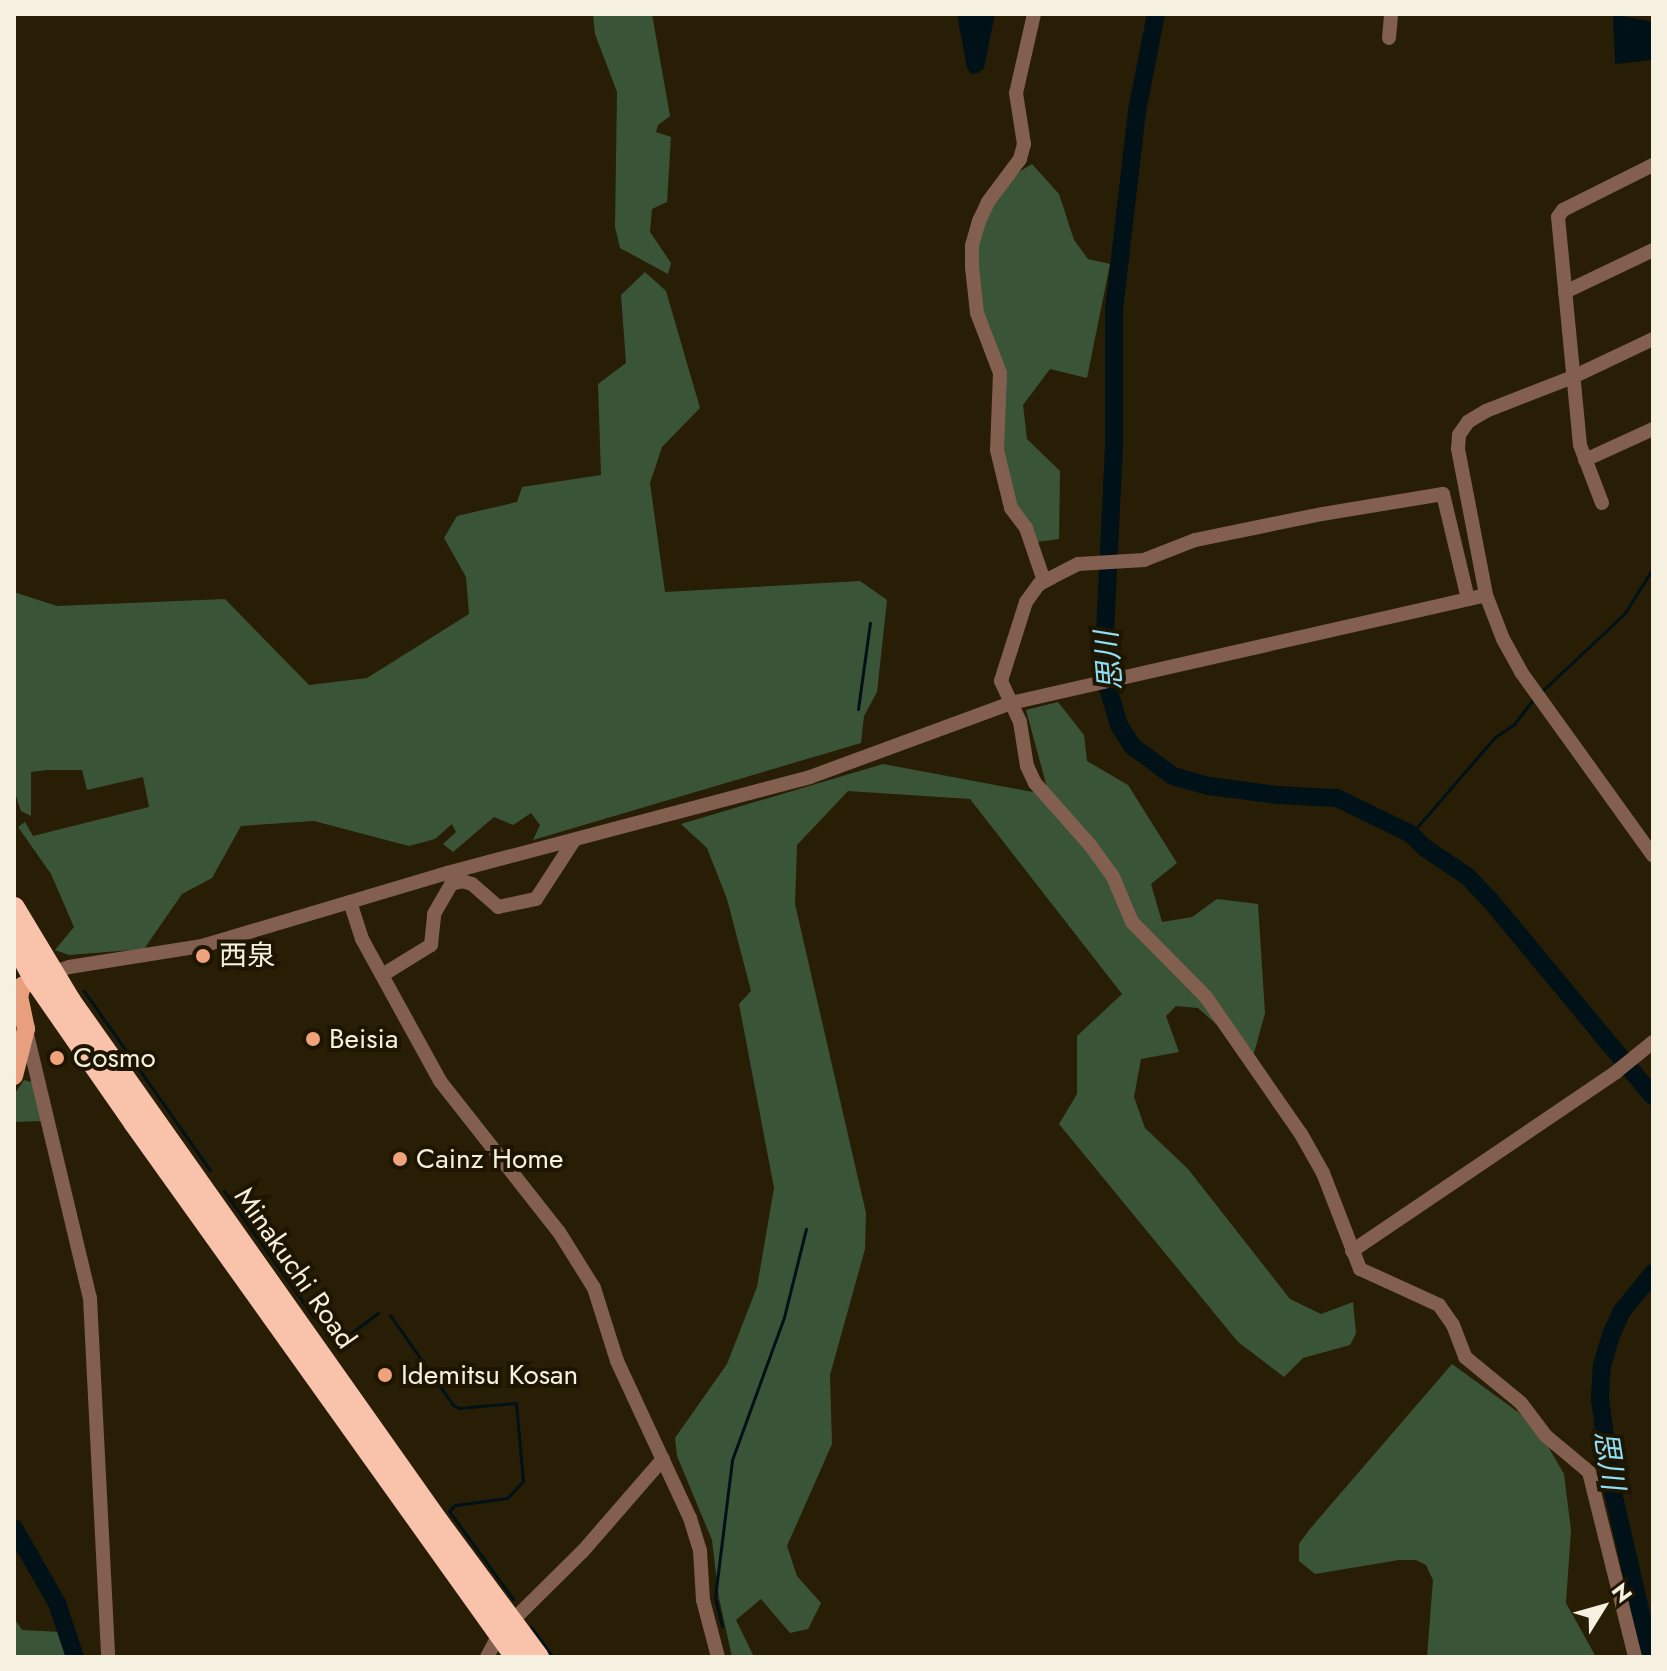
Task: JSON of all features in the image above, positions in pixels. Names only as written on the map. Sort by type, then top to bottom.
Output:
[{"type":"highway","name":"Minakuchi Road","points":[[14,908],[42,975]]},
{"type":"highway","name":"Minakuchi Road","points":[[14,941],[42,975],[505,1628],[538,1657]]},
{"type":"highway","name":"Minakuchi Road","points":[[505,1628],[516,1657]]},
{"type":"main road","points":[[14,1076],[26,1029],[19,997],[22,986],[42,975]]},
{"type":"street","points":[[1034,14],[1016,93],[1024,144],[1020,159],[988,202],[979,221],[972,245],[972,267],[977,313],[1000,373],[997,450],[1011,508],[1026,528],[1044,581]]},
{"type":"street","points":[[1389,38],[1391,14]]},
{"type":"street","points":[[1602,503],[1580,445],[1558,217],[1563,210],[1653,165]]},
{"type":"street","points":[[1565,292],[1653,250]]},
{"type":"street","points":[[1653,339],[1573,377],[1486,411],[1468,422],[1459,435],[1458,449],[1486,595],[1521,672],[1653,856]]},
{"type":"street","points":[[1585,460],[1653,429]]},
{"type":"street","points":[[1468,599],[1443,494],[1195,540],[1144,560],[1078,564],[1044,581],[1026,602],[1001,681],[1020,722],[1027,766],[1035,783],[1113,877],[1132,922],[1186,974],[1228,1026],[1301,1134],[1323,1173],[1360,1269],[1439,1305],[1453,1325],[1465,1357],[1521,1403],[1546,1436],[1589,1472],[1635,1657]]},
{"type":"street","points":[[42,975],[69,967],[202,946],[350,902],[449,878],[810,777],[1011,703],[1486,595]]},
{"type":"street","points":[[449,878],[472,884],[498,907],[536,899],[573,842]]},
{"type":"street","points":[[384,974],[431,945],[434,914],[449,878]]},
{"type":"street","points":[[350,902],[362,939],[384,974],[440,1081],[559,1232],[587,1275],[617,1361],[690,1518],[700,1551],[703,1600],[718,1657]]},
{"type":"street","points":[[26,1029],[75,1229],[93,1323],[108,1657]]},
{"type":"street","points":[[1352,1251],[1616,1072],[1653,1042]]},
{"type":"street","points":[[487,1657],[505,1628],[583,1551],[663,1459]]},
{"type":"green space","points":[[593,14],[652,14],[670,116],[658,125],[656,132],[671,137],[667,202],[652,209],[650,232],[671,263],[668,274],[620,248],[615,227],[617,92],[595,34]]},
{"type":"green space","points":[[1032,164],[1059,194],[1074,240],[1088,259],[1110,264],[1087,378],[1050,369],[1023,405],[1027,439],[1060,471],[1059,539],[1036,542],[1016,504],[1001,446],[1004,394],[980,309],[975,252],[987,215],[1017,173]]},
{"type":"green space","points":[[645,272],[666,291],[700,408],[662,447],[650,483],[665,592],[860,581],[887,600],[877,692],[864,716],[861,743],[533,840],[540,825],[531,813],[513,825],[494,817],[453,852],[443,844],[456,832],[452,824],[435,839],[409,846],[314,821],[241,826],[212,878],[182,894],[144,949],[69,955],[55,950],[74,927],[51,874],[18,827],[25,822],[33,836],[149,807],[143,777],[87,790],[82,770],[47,770],[31,772],[31,816],[21,811],[14,790],[14,592],[57,606],[225,599],[309,685],[367,678],[469,614],[466,577],[444,538],[457,516],[517,502],[522,487],[601,475],[598,384],[626,363],[621,295]]},
{"type":"green space","points":[[1058,702],[1084,735],[1087,761],[1128,785],[1177,863],[1151,884],[1162,922],[1192,917],[1217,899],[1258,904],[1265,1013],[1253,1057],[1198,1008],[1176,1006],[1166,1016],[1179,1052],[1141,1059],[1134,1097],[1145,1128],[1188,1169],[1290,1299],[1321,1314],[1353,1302],[1356,1333],[1350,1345],[1303,1358],[1284,1377],[1238,1342],[1059,1124],[1077,1094],[1077,1036],[1122,994],[970,799],[848,791],[797,845],[795,904],[866,1213],[865,1249],[830,1375],[832,1444],[787,1546],[797,1576],[821,1603],[808,1629],[790,1633],[761,1599],[736,1620],[754,1657],[732,1657],[719,1598],[712,1540],[677,1456],[675,1438],[727,1364],[757,1287],[774,1188],[739,1004],[751,991],[727,899],[707,848],[681,824],[883,764],[1049,795],[1026,710]]},
{"type":"green space","points":[[24,1080],[36,1083],[42,1121],[14,1122],[15,1093]]},
{"type":"green space","points":[[1452,1364],[1518,1412],[1542,1436],[1564,1474],[1571,1530],[1566,1603],[1596,1657],[1427,1657],[1433,1580],[1426,1565],[1416,1560],[1399,1560],[1315,1574],[1299,1561],[1299,1544],[1309,1530]]},
{"type":"green space","points":[[14,1618],[22,1630],[61,1632],[67,1657],[14,1657]]},
{"type":"shaded area","points":[[957,14],[995,14],[984,68],[978,73],[971,74],[967,68]]},
{"type":"shaded area","points":[[1613,14],[1653,22],[1653,60],[1615,64]]},
{"type":"waterway","name":"思川","points":[[1156,14],[1137,111],[1114,311],[1114,447],[1103,672],[1119,725],[1132,746],[1173,776],[1209,786],[1277,795],[1337,798],[1411,834],[1425,848],[1467,876],[1490,900],[1653,1096]]},
{"type":"waterway","points":[[1541,692],[1625,613],[1653,568]]},
{"type":"waterway","points":[[858,709],[870,623]]},
{"type":"waterway","points":[[1411,834],[1495,737],[1514,724],[1535,697]]},
{"type":"waterway","points":[[84,991],[210,1170]]},
{"type":"waterway","points":[[224,1191],[314,1317]]},
{"type":"waterway","points":[[722,1626],[715,1597],[732,1460],[784,1317],[806,1229]]},
{"type":"waterway","name":"思川","points":[[1651,1657],[1612,1488],[1600,1399],[1602,1365],[1612,1333],[1622,1311],[1653,1273]]},
{"type":"waterway","points":[[326,1334],[338,1343],[378,1313]]},
{"type":"waterway","points":[[390,1315],[453,1405],[459,1408],[516,1403],[523,1481],[507,1498],[455,1505],[449,1511],[513,1599]]},
{"type":"waterway","points":[[14,1528],[57,1603],[75,1657]]},
{"type":"waterway","points":[[531,1627],[553,1657]]},
{"type":"place","name":"西泉","points":[[203,956]]},
{"type":"place","name":"Beisia","points":[[313,1039]]},
{"type":"place","name":"Cosmo","points":[[57,1058]]},
{"type":"place","name":"Cainz Home","points":[[400,1159]]},
{"type":"place","name":"Idemitsu Kosan","points":[[385,1375]]}]
